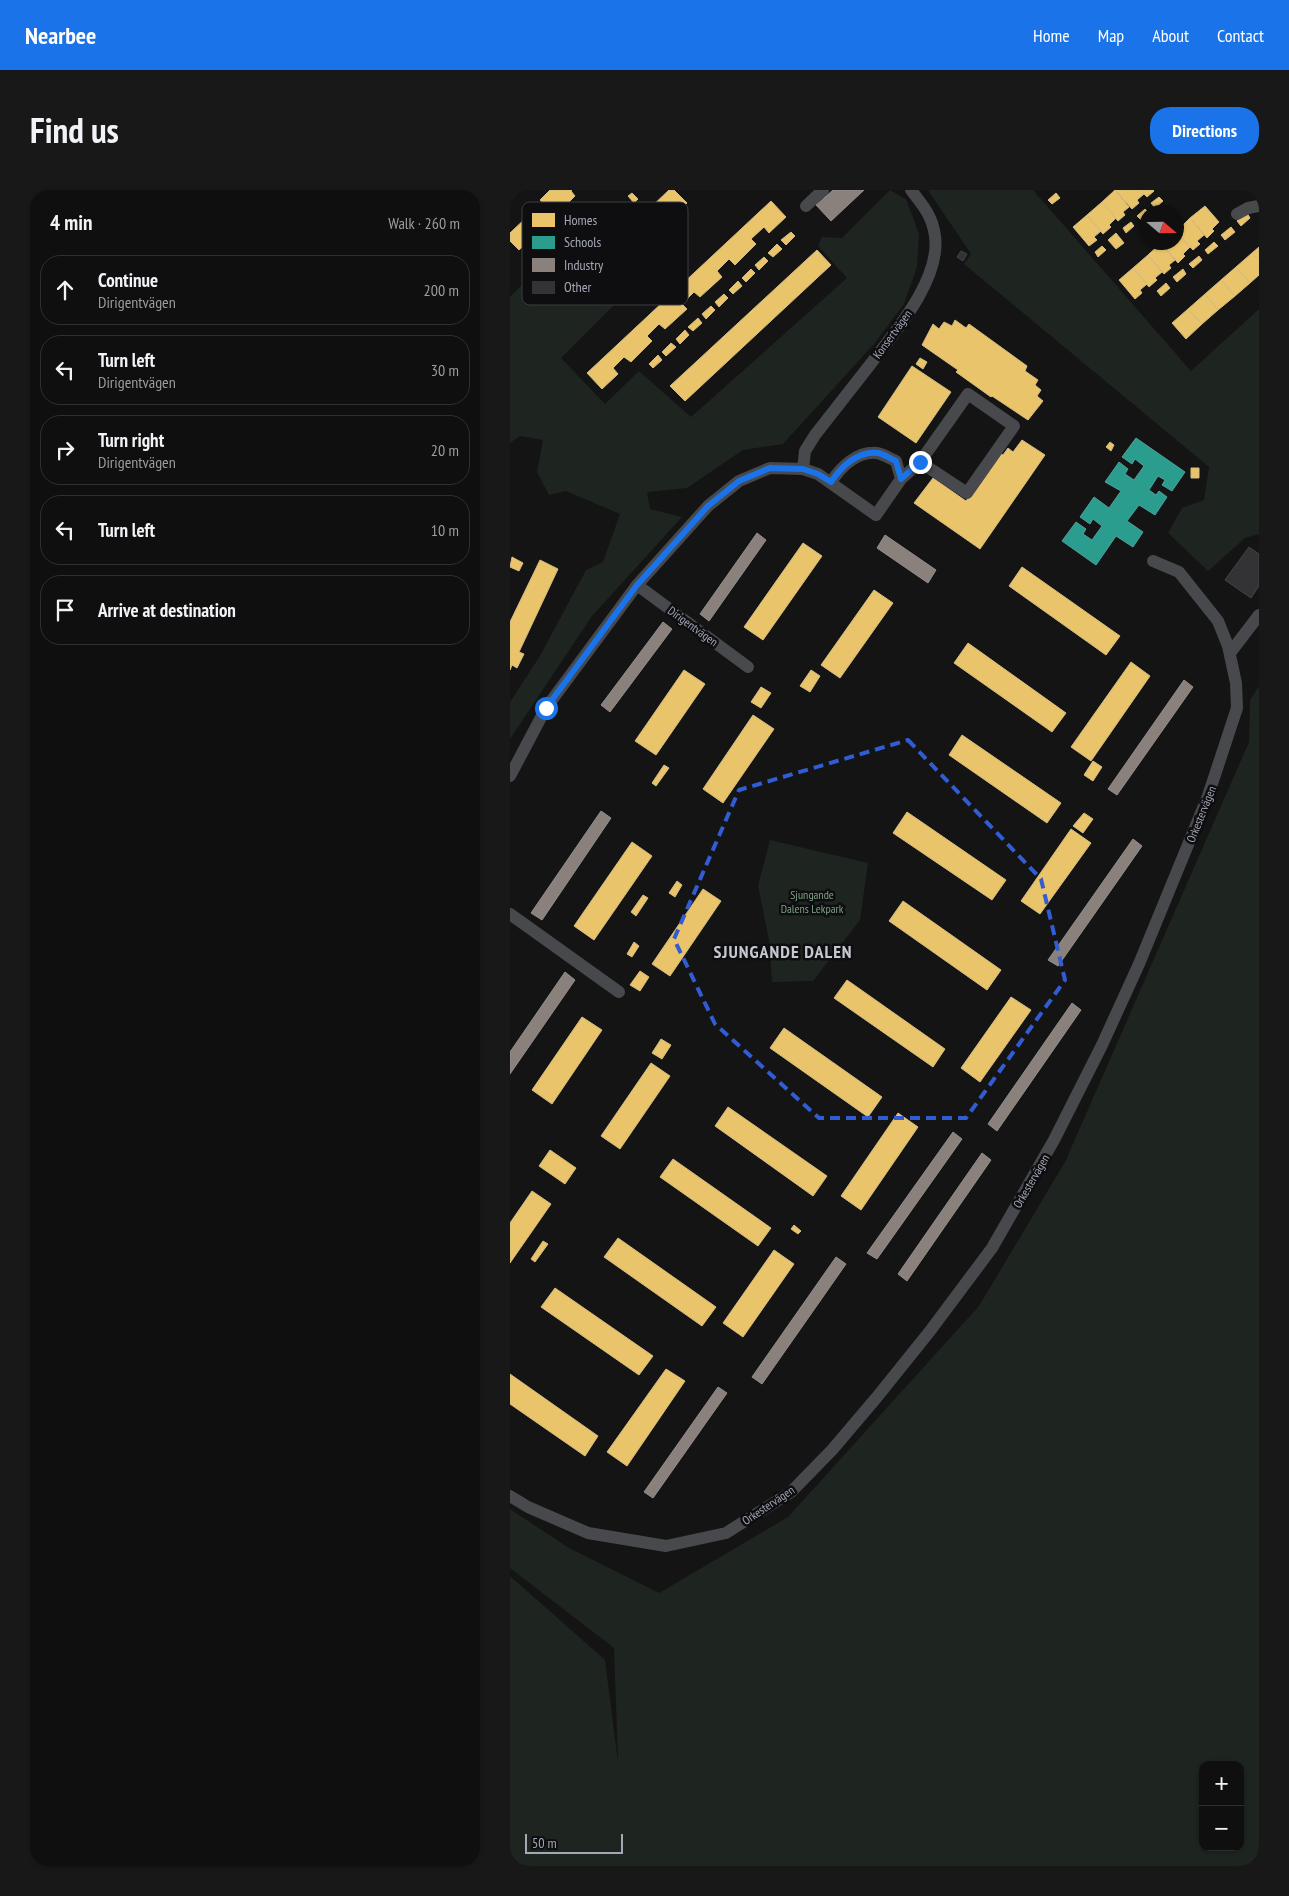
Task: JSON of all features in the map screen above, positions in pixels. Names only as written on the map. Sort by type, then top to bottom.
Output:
[{"type":"street","points":[[806,206],[823,190]]},
{"type":"street","name":"Konsertvägen","points":[[803,469],[805,451],[810,443],[902,322],[924,286],[934,260],[936,238],[932,218],[911,190]]},
{"type":"street","points":[[1237,214],[1248,208],[1259,206]]},
{"type":"street","points":[[510,776],[546,708],[637,585],[708,506],[739,481],[770,468],[803,469],[818,474],[831,482],[876,515],[901,479],[920,462],[968,394],[1014,426],[967,493],[920,462]]},
{"type":"street","points":[[831,482],[839,470],[858,456],[878,453],[896,461],[901,479]]},
{"type":"street","name":"Orkestervägen","points":[[510,1496],[528,1507],[588,1533],[666,1546],[726,1533],[791,1492],[832,1450],[930,1331],[992,1248],[1054,1140],[1102,1045],[1208,796],[1237,708],[1236,682],[1230,653],[1218,621],[1179,572],[1153,561]]},
{"type":"street","name":"Dirigentvägen","points":[[637,585],[748,667]]},
{"type":"street","points":[[1230,653],[1259,616]]},
{"type":"street","points":[[510,914],[619,992]]},
{"type":"highlighted area","points":[[908,740],[1041,879],[1065,980],[966,1118],[819,1118],[715,1024],[674,939],[739,790]]},
{"type":"green space","points":[[890,190],[906,199],[919,234],[917,267],[904,304],[874,344],[783,444],[743,450],[687,488],[647,492],[650,509],[682,517],[592,616],[510,739],[510,702],[540,656],[586,570],[603,562],[620,514],[566,491],[549,495],[537,472],[543,440],[520,436],[510,443],[510,297],[522,285],[522,305],[614,305],[561,358],[605,404],[639,371],[691,417],[847,278],[818,246],[822,237],[842,238]]},
{"type":"green space","points":[[928,190],[1033,190],[1191,371],[1259,309],[1259,534],[1245,538],[1208,571],[1168,533],[1182,508],[1204,500],[1209,467],[964,264],[971,254]]},
{"type":"green space","points":[[1259,686],[1259,1866],[510,1866],[510,1576],[605,1660],[618,1762],[614,1648],[510,1568],[510,1509],[569,1548],[659,1593],[788,1517],[979,1306],[1065,1162],[1249,742],[1250,700]]},
{"type":"green space","name":"Sjungande Dalens Lekpark","points":[[770,840],[868,863],[860,920],[813,981],[772,982],[769,940],[758,886]]},
{"type":"building: Homes","points":[[550,190],[572,190],[575,196],[569,202],[542,202],[540,200]]},
{"type":"building: Homes","points":[[669,190],[674,190],[686,202],[656,202]]},
{"type":"building: Homes","points":[[1115,190],[1140,190],[1144,194],[1137,200],[1139,203],[1132,209]]},
{"type":"building: Homes","points":[[1115,190],[1129,207],[1123,212],[1125,215],[1118,221],[1102,202]]},
{"type":"building: Homes","points":[[1140,190],[1153,190],[1154,191],[1147,197]]},
{"type":"building: Homes","points":[[632,193],[638,199],[633,202],[628,196]]},
{"type":"building: Homes","points":[[1056,193],[1060,198],[1052,204],[1048,200]]},
{"type":"building: Homes","points":[[1159,197],[1163,201],[1158,205],[1153,205],[1151,203]]},
{"type":"building: Homes","points":[[771,201],[786,217],[769,233],[764,227],[751,239],[756,244],[735,265],[729,259],[717,271],[722,277],[700,297],[694,292],[688,298],[688,279]]},
{"type":"building: Homes","points":[[1102,202],[1116,218],[1109,225],[1111,227],[1103,234],[1087,215]]},
{"type":"building: Homes","points":[[1205,206],[1219,222],[1207,238],[1190,218]]},
{"type":"building: Homes","points":[[1247,213],[1250,218],[1241,226],[1237,221]]},
{"type":"building: Homes","points":[[1087,215],[1101,231],[1094,237],[1097,240],[1089,246],[1073,227]]},
{"type":"building: Homes","points":[[1190,218],[1204,235],[1197,241],[1200,244],[1193,250],[1184,240],[1184,224]]},
{"type":"building: Homes","points":[[522,222],[522,247],[519,250],[510,241],[510,233]]},
{"type":"building: Homes","points":[[1131,222],[1134,226],[1126,233],[1123,228]]},
{"type":"building: Homes","points":[[1231,227],[1235,232],[1225,240],[1221,235]]},
{"type":"building: Homes","points":[[791,232],[795,236],[786,245],[781,240]]},
{"type":"building: Homes","points":[[1116,233],[1124,243],[1116,249],[1108,240]]},
{"type":"building: Homes","points":[[1184,241],[1190,247],[1178,263],[1167,250],[1184,250]]},
{"type":"building: Homes","points":[[1214,242],[1218,246],[1208,254],[1205,250]]},
{"type":"building: Homes","points":[[777,244],[782,249],[773,257],[768,253]]},
{"type":"building: Homes","points":[[1102,246],[1106,250],[1098,257],[1095,252]]},
{"type":"building: Homes","points":[[1259,247],[1259,260],[1252,253]]},
{"type":"building: Homes","points":[[817,250],[831,265],[685,401],[670,386]]},
{"type":"building: Homes","points":[[1153,250],[1167,250],[1175,260],[1169,265],[1171,268],[1164,274],[1148,255]]},
{"type":"building: Homes","points":[[1252,253],[1259,260],[1259,275],[1250,283],[1236,267]]},
{"type":"building: Homes","points":[[1148,255],[1162,272],[1149,287],[1133,268]]},
{"type":"building: Homes","points":[[1199,256],[1202,260],[1193,268],[1189,264]]},
{"type":"building: Homes","points":[[764,257],[768,261],[759,270],[755,265]]},
{"type":"building: Homes","points":[[1236,267],[1250,283],[1235,296],[1221,280]]},
{"type":"building: Homes","points":[[1133,268],[1147,284],[1140,290],[1142,293],[1135,299],[1119,280]]},
{"type":"building: Homes","points":[[751,269],[755,273],[746,282],[742,278]]},
{"type":"building: Homes","points":[[1183,269],[1186,274],[1177,282],[1173,277]]},
{"type":"building: Homes","points":[[1221,280],[1235,296],[1218,310],[1205,294]]},
{"type":"building: Homes","points":[[738,281],[742,286],[733,294],[729,290]]},
{"type":"building: Homes","points":[[1166,283],[1170,288],[1161,296],[1157,291]]},
{"type":"building: Homes","points":[[724,294],[728,298],[719,307],[715,302]]},
{"type":"building: Homes","points":[[1205,294],[1218,310],[1202,324],[1188,309]]},
{"type":"building: Homes","points":[[660,305],[683,305],[687,309],[665,329],[659,324],[647,336],[652,341],[631,362],[624,357],[613,368],[618,374],[602,389],[587,373]]},
{"type":"building: Homes","points":[[711,306],[715,310],[706,319],[702,314]]},
{"type":"building: Homes","points":[[1188,309],[1202,324],[1186,339],[1172,323]]},
{"type":"building: Homes","points":[[698,318],[702,323],[693,331],[688,327]]},
{"type":"building: Homes","points":[[955,320],[966,328],[969,324],[1027,366],[1025,371],[1038,380],[1035,385],[1041,390],[1037,396],[1043,401],[1028,420],[991,397],[956,372],[958,370],[922,345],[933,324],[939,329],[944,322],[952,326]]},
{"type":"building: Homes","points":[[685,330],[689,335],[680,344],[676,339]]},
{"type":"building: Homes","points":[[671,343],[676,347],[666,356],[662,352]]},
{"type":"building: Homes","points":[[658,355],[662,360],[653,368],[649,364]]},
{"type":"building: Homes","points":[[920,358],[927,362],[923,369],[916,364]]},
{"type":"building: Homes","points":[[912,366],[951,392],[916,443],[878,417]]},
{"type":"building: Homes","points":[[1022,440],[1045,455],[980,549],[914,503],[933,478],[966,501],[1000,453],[1003,455],[1008,448],[1013,452]]},
{"type":"building: Homes","points":[[1110,442],[1114,445],[1111,451],[1106,447]]},
{"type":"building: Homes","points":[[1191,468],[1199,468],[1199,478],[1191,478]]},
{"type":"building: Homes","points":[[803,543],[822,556],[763,640],[744,627]]},
{"type":"building: Homes","points":[[512,557],[523,563],[519,571],[510,567]]},
{"type":"building: Homes","points":[[540,560],[558,569],[519,652],[524,654],[517,668],[512,665],[510,670],[510,622]]},
{"type":"building: Homes","points":[[1022,567],[1120,636],[1106,655],[1009,586]]},
{"type":"building: Homes","points":[[874,590],[893,603],[840,678],[821,665]]},
{"type":"building: Homes","points":[[968,643],[1066,713],[1052,732],[954,663]]},
{"type":"building: Homes","points":[[1131,662],[1150,676],[1091,761],[1071,747]]},
{"type":"building: Homes","points":[[684,670],[705,684],[656,755],[635,741]]},
{"type":"building: Homes","points":[[811,670],[820,676],[810,692],[800,686]]},
{"type":"building: Homes","points":[[761,687],[771,693],[761,708],[751,702]]},
{"type":"building: Homes","points":[[753,715],[774,729],[723,803],[703,789]]},
{"type":"building: Homes","points":[[962,735],[1061,803],[1047,823],[949,755]]},
{"type":"building: Homes","points":[[1093,761],[1102,767],[1093,781],[1084,775]]},
{"type":"building: Homes","points":[[664,765],[669,768],[656,786],[652,783]]},
{"type":"building: Homes","points":[[907,812],[1006,880],[992,900],[893,833]]},
{"type":"building: Homes","points":[[1084,813],[1093,819],[1083,833],[1073,826]]},
{"type":"building: Homes","points":[[1071,829],[1091,843],[1040,914],[1021,901]]},
{"type":"building: Homes","points":[[632,842],[652,856],[594,940],[574,926]]},
{"type":"building: Homes","points":[[677,881],[682,885],[675,897],[669,893]]},
{"type":"building: Homes","points":[[703,889],[721,901],[670,976],[652,964]]},
{"type":"building: Homes","points":[[643,895],[648,898],[636,916],[631,912]]},
{"type":"building: Homes","points":[[903,901],[1001,970],[987,990],[889,921]]},
{"type":"building: Homes","points":[[634,942],[639,946],[632,957],[627,954]]},
{"type":"building: Homes","points":[[640,971],[649,977],[640,991],[630,985]]},
{"type":"building: Homes","points":[[847,980],[945,1049],[933,1067],[834,998]]},
{"type":"building: Homes","points":[[1011,997],[1031,1010],[980,1082],[961,1068]]},
{"type":"building: Homes","points":[[582,1017],[602,1030],[552,1104],[532,1090]]},
{"type":"building: Homes","points":[[784,1028],[882,1097],[868,1117],[770,1048]]},
{"type":"building: Homes","points":[[661,1039],[671,1045],[662,1059],[652,1053]]},
{"type":"building: Homes","points":[[651,1063],[670,1076],[620,1149],[601,1136]]},
{"type":"building: Homes","points":[[728,1107],[827,1176],[813,1196],[715,1126]]},
{"type":"building: Homes","points":[[898,1113],[918,1127],[861,1210],[841,1196]]},
{"type":"building: Homes","points":[[550,1150],[576,1168],[565,1184],[539,1166]]},
{"type":"building: Homes","points":[[673,1159],[771,1228],[758,1246],[660,1177]]},
{"type":"building: Homes","points":[[532,1191],[551,1204],[510,1263],[510,1223]]},
{"type":"building: Homes","points":[[794,1225],[801,1231],[798,1234],[791,1229]]},
{"type":"building: Homes","points":[[618,1238],[716,1307],[702,1326],[604,1257]]},
{"type":"building: Homes","points":[[543,1241],[548,1244],[535,1262],[531,1259]]},
{"type":"building: Homes","points":[[774,1250],[794,1264],[743,1337],[723,1323]]},
{"type":"building: Homes","points":[[555,1288],[653,1356],[639,1375],[541,1307]]},
{"type":"building: Homes","points":[[666,1369],[685,1381],[627,1466],[607,1452]]},
{"type":"building: Homes","points":[[510,1374],[598,1436],[585,1456],[510,1404]]},
{"type":"building: Schools","points":[[1136,438],[1185,472],[1172,491],[1162,485],[1165,480],[1158,476],[1149,490],[1156,495],[1159,491],[1167,497],[1155,515],[1139,505],[1127,521],[1143,532],[1133,547],[1116,536],[1096,565],[1062,541],[1076,522],[1086,529],[1083,534],[1092,540],[1102,526],[1093,519],[1090,524],[1080,517],[1094,497],[1109,508],[1121,491],[1105,482],[1119,462],[1128,469],[1125,474],[1134,480],[1144,466],[1135,459],[1132,464],[1122,457]]},
{"type":"building: Industry","points":[[833,190],[864,190],[831,221],[816,205]]},
{"type":"building: Industry","points":[[757,533],[766,540],[709,621],[700,614]]},
{"type":"building: Industry","points":[[885,535],[936,570],[928,583],[877,548]]},
{"type":"building: Industry","points":[[663,622],[672,629],[610,712],[601,705]]},
{"type":"building: Industry","points":[[1184,680],[1193,687],[1117,795],[1108,789]]},
{"type":"building: Industry","points":[[601,811],[611,818],[542,920],[531,913]]},
{"type":"building: Industry","points":[[1133,839],[1142,846],[1058,966],[1048,960]]},
{"type":"building: Industry","points":[[565,972],[575,980],[510,1074],[510,1052]]},
{"type":"building: Industry","points":[[1072,1003],[1081,1010],[997,1131],[988,1124]]},
{"type":"building: Industry","points":[[953,1132],[962,1139],[877,1259],[867,1253]]},
{"type":"building: Industry","points":[[982,1153],[991,1160],[907,1281],[898,1274]]},
{"type":"building: Industry","points":[[836,1257],[846,1264],[762,1384],[752,1377]]},
{"type":"building: Industry","points":[[718,1387],[727,1393],[653,1498],[644,1492]]},
{"type":"building: Other","points":[[961,251],[967,254],[963,261],[957,257]]},
{"type":"building: Other","points":[[1249,547],[1259,554],[1259,586],[1251,598],[1225,580]]},
{"type":"district","name":"SJUNGANDE DALEN","points":[[783,951]]},
{"type":"route","points":[[546,708],[637,585],[708,506],[739,481],[770,468],[803,469],[818,474],[831,482],[839,470],[858,456],[878,453],[896,461],[901,479],[920,462]]}]
